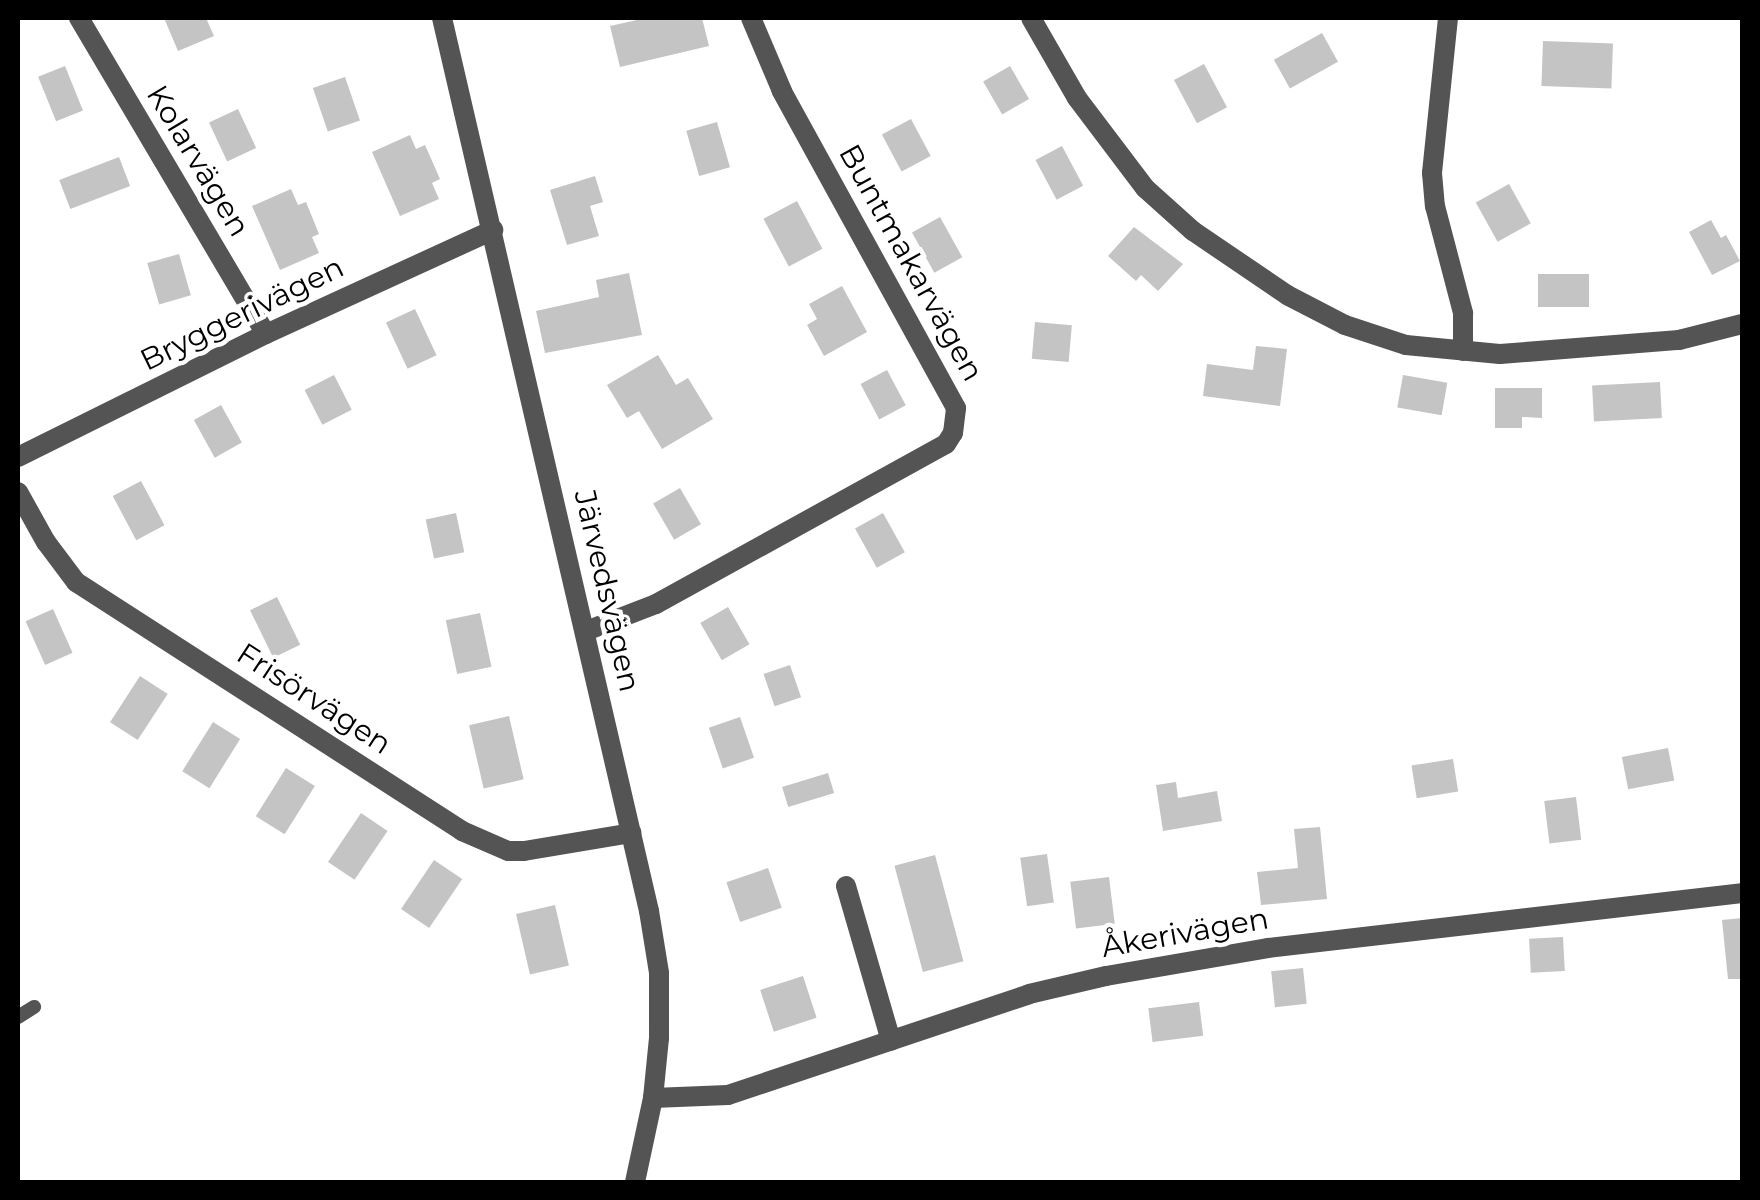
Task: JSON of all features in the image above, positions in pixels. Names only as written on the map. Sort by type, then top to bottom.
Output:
[{"type":"street","name":"Kolarvägen","points":[[79,18],[266,334]]},
{"type":"street","name":"Järvedsvägen","points":[[442,18],[632,833],[659,973],[653,1098],[634,1182]]},
{"type":"street","name":"Buntmakarvägen","points":[[586,631],[656,604],[946,444],[952,433],[956,408],[782,91],[751,18]]},
{"type":"street","points":[[1031,18],[1076,98],[1145,188],[1193,231],[1317,313],[1406,345],[1463,350],[1557,352],[1680,340],[1742,324]]},
{"type":"street","points":[[1448,18],[1432,173],[1436,206],[1463,313],[1463,350]]},
{"type":"street","name":"Bryggerivägen","points":[[18,457],[266,334],[493,230]]},
{"type":"street","name":"Frisörvägen","points":[[18,492],[46,542],[76,582],[462,831],[508,851],[524,852],[632,833]]},
{"type":"street","points":[[846,886],[891,1041]]},
{"type":"street","name":"Åkerivägen","points":[[653,1098],[728,1095],[1029,994],[1124,973],[1268,948],[1742,892]]},
{"type":"lane","points":[[18,1017],[34,1007]]},
{"type":"building","points":[[164,18],[206,18],[214,36],[178,51]]},
{"type":"building","points":[[646,18],[702,18],[709,46],[620,67],[610,26]]},
{"type":"building","points":[[1322,33],[1338,62],[1290,89],[1274,60]]},
{"type":"building","points":[[1543,41],[1613,43],[1611,88],[1541,86]]},
{"type":"building","points":[[1204,64],[1227,107],[1197,123],[1174,80]]},
{"type":"building","points":[[65,66],[83,111],[56,121],[38,77]]},
{"type":"building","points":[[1010,66],[1029,99],[1002,114],[983,82]]},
{"type":"building","points":[[345,77],[360,120],[328,132],[313,88]]},
{"type":"building","points":[[238,109],[256,148],[227,161],[209,123]]},
{"type":"building","points":[[911,119],[931,156],[902,172],[882,134]]},
{"type":"building","points":[[717,122],[730,167],[699,176],[686,131]]},
{"type":"building","points":[[410,135],[416,149],[425,145],[440,179],[432,183],[439,199],[400,216],[372,152]]},
{"type":"building","points":[[1062,146],[1083,186],[1057,200],[1036,160]]},
{"type":"building","points":[[119,157],[130,186],[70,209],[59,180]]},
{"type":"building","points":[[595,176],[603,202],[590,206],[599,236],[567,245],[550,190]]},
{"type":"building","points":[[1509,184],[1531,223],[1498,242],[1476,202]]},
{"type":"building","points":[[291,189],[298,205],[306,202],[319,234],[312,237],[319,253],[280,270],[252,206]]},
{"type":"building","points":[[797,201],[822,249],[789,267],[763,219]]},
{"type":"building","points":[[940,217],[962,257],[934,273],[912,233]]},
{"type":"building","points":[[1711,220],[1721,238],[1726,235],[1740,261],[1712,275],[1689,232]]},
{"type":"building","points":[[1134,227],[1183,264],[1158,291],[1141,275],[1136,281],[1108,256]]},
{"type":"building","points":[[179,254],[191,295],[159,304],[147,263]]},
{"type":"building","points":[[629,273],[642,335],[545,353],[536,311],[599,297],[596,280]]},
{"type":"building","points":[[1538,274],[1589,274],[1589,307],[1538,307]]},
{"type":"building","points":[[842,286],[867,332],[824,356],[807,325],[817,319],[809,304]]},
{"type":"building","points":[[415,309],[437,355],[408,369],[386,323]]},
{"type":"building","points":[[1035,322],[1072,325],[1069,362],[1032,359]]},
{"type":"building","points":[[1256,346],[1287,349],[1280,406],[1203,396],[1207,364],[1253,370]]},
{"type":"building","points":[[658,355],[676,385],[688,378],[713,419],[662,449],[639,411],[627,418],[607,385]]},
{"type":"building","points":[[887,370],[906,405],[879,419],[861,384]]},
{"type":"building","points":[[334,375],[352,410],[322,425],[305,390]]},
{"type":"building","points":[[1403,375],[1447,383],[1442,415],[1397,407]]},
{"type":"building","points":[[1660,382],[1662,418],[1594,422],[1592,386]]},
{"type":"building","points":[[1495,388],[1542,388],[1542,418],[1522,417],[1522,428],[1495,428]]},
{"type":"building","points":[[221,405],[242,443],[215,458],[194,420]]},
{"type":"building","points":[[141,481],[164,525],[136,540],[113,496]]},
{"type":"building","points":[[680,488],[701,524],[674,540],[653,504]]},
{"type":"building","points":[[456,513],[464,552],[434,559],[426,519]]},
{"type":"building","points":[[883,513],[905,552],[877,568],[855,529]]},
{"type":"building","points":[[277,597],[300,645],[273,658],[250,610]]},
{"type":"building","points":[[728,607],[750,644],[722,660],[700,623]]},
{"type":"building","points":[[53,609],[73,653],[45,665],[26,621]]},
{"type":"building","points":[[480,613],[491,667],[457,674],[446,620]]},
{"type":"building","points":[[790,665],[801,697],[775,706],[764,674]]},
{"type":"building","points":[[140,676],[168,694],[138,740],[110,722]]},
{"type":"building","points":[[509,716],[524,779],[484,789],[469,725]]},
{"type":"building","points":[[740,717],[754,758],[723,768],[709,728]]},
{"type":"building","points":[[213,722],[240,739],[209,788],[182,771]]},
{"type":"building","points":[[1668,748],[1674,780],[1628,789],[1622,757]]},
{"type":"building","points":[[1453,759],[1458,792],[1417,798],[1412,766]]},
{"type":"building","points":[[286,768],[315,786],[285,834],[256,816]]},
{"type":"building","points":[[828,773],[834,793],[788,807],[782,787]]},
{"type":"building","points":[[1176,782],[1178,798],[1217,791],[1222,821],[1163,831],[1156,785]]},
{"type":"building","points":[[1576,797],[1581,840],[1549,844],[1544,801]]},
{"type":"building","points":[[361,813],[388,831],[355,880],[328,862]]},
{"type":"building","points":[[1320,827],[1327,899],[1261,905],[1257,872],[1298,868],[1294,829]]},
{"type":"building","points":[[1047,854],[1054,903],[1027,906],[1020,858]]},
{"type":"building","points":[[935,855],[963,961],[923,972],[894,866]]},
{"type":"building","points":[[434,860],[462,879],[429,928],[401,909]]},
{"type":"building","points":[[768,868],[782,908],[740,922],[726,882]]},
{"type":"building","points":[[1109,877],[1115,924],[1076,928],[1070,882]]},
{"type":"building","points":[[555,905],[569,965],[530,974],[516,914]]},
{"type":"building","points":[[1742,918],[1742,979],[1728,979],[1722,920]]},
{"type":"building","points":[[1563,937],[1565,971],[1531,973],[1529,939]]},
{"type":"building","points":[[1303,968],[1307,1004],[1275,1007],[1271,971]]},
{"type":"building","points":[[803,976],[817,1018],[774,1032],[760,990]]},
{"type":"building","points":[[1199,1002],[1203,1036],[1153,1042],[1148,1008]]}]
